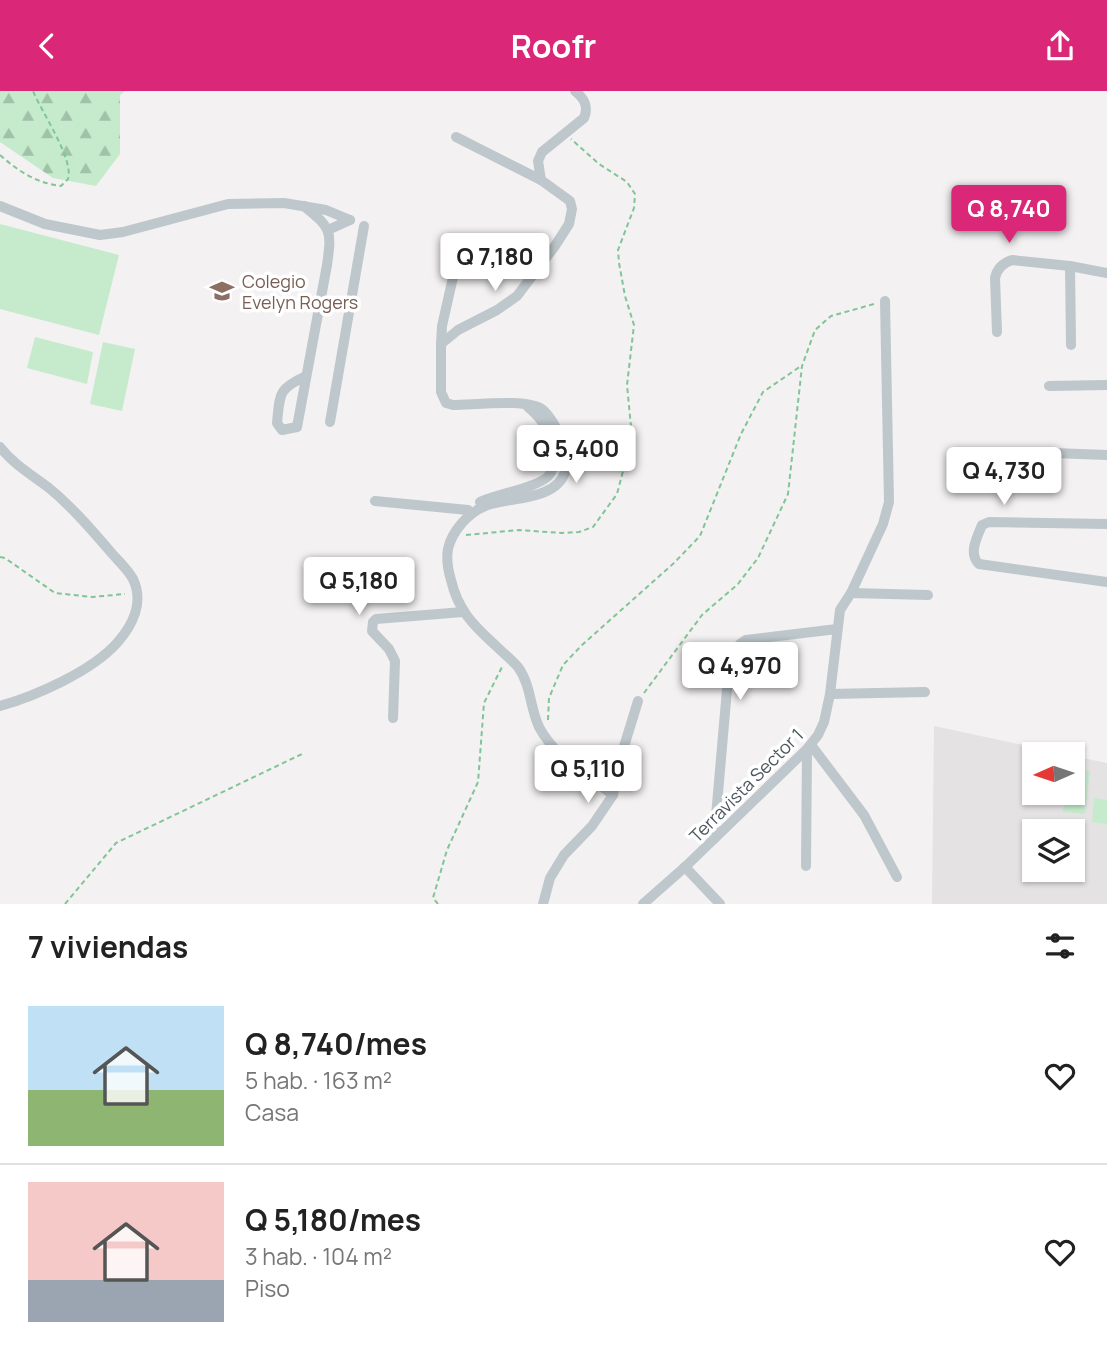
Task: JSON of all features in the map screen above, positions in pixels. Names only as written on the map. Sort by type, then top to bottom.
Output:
[{"type":"street","points":[[541,180],[538,166],[542,152],[579,123],[586,114],[585,103],[575,91]]},
{"type":"street","points":[[441,344],[458,330],[497,310],[517,296],[555,246],[569,223],[572,209],[570,201],[541,180],[456,137]]},
{"type":"street","points":[[0,206],[46,223],[100,235],[123,232],[228,205],[284,203],[326,210],[350,220],[328,230]]},
{"type":"street","points":[[303,206],[322,221],[328,230],[329,256],[297,427],[284,430],[278,426],[277,421],[280,399],[286,386],[306,376]]},
{"type":"street","points":[[330,422],[364,226]]},
{"type":"street","points":[[997,332],[995,278],[1000,267],[1012,260],[1107,273]]},
{"type":"street","points":[[456,264],[442,326],[441,393],[446,403],[512,403],[542,409],[561,437],[566,450],[567,465],[563,477],[555,486],[544,492],[489,505],[480,509],[460,527],[451,537],[447,552],[453,589],[463,612],[518,668],[528,687],[538,726],[548,741],[613,795]]},
{"type":"street","points":[[1070,266],[1071,345]]},
{"type":"street","name":"Terravista Sector 1","points":[[643,904],[809,748],[824,722],[830,694],[839,610],[851,593],[883,524],[889,502],[885,301]]},
{"type":"street","points":[[1049,386],[1107,385]]},
{"type":"street","points":[[460,527],[468,510],[489,498],[540,482],[551,474],[555,457],[548,429],[525,404]]},
{"type":"street","points":[[0,447],[86,522],[132,578],[137,593],[133,622],[112,648],[89,666],[51,686],[0,706]]},
{"type":"street","points":[[1053,453],[1107,455]]},
{"type":"street","points":[[375,501],[468,510]]},
{"type":"street","points":[[1107,524],[989,522],[982,525],[973,554],[979,563],[1107,582]]},
{"type":"street","points":[[851,593],[928,595]]},
{"type":"street","points":[[393,718],[395,661],[389,649],[372,631],[373,622],[376,619],[463,612]]},
{"type":"street","points":[[713,839],[730,655],[746,640],[837,629]]},
{"type":"street","points":[[830,694],[925,692]]},
{"type":"street","points":[[543,904],[550,878],[564,855],[592,826],[613,795],[618,766],[638,701]]},
{"type":"street","points":[[806,866],[809,748]]},
{"type":"street","points":[[809,748],[864,815],[897,877]]},
{"type":"street","points":[[685,867],[720,904]]},
{"type":"path","points":[[0,155],[10,165],[39,182],[61,186],[68,180],[66,157],[33,91]]},
{"type":"path","points":[[451,537],[519,530],[579,532],[593,527],[617,494],[632,437],[627,385],[634,325],[625,296],[618,250],[634,208],[635,194],[628,182],[599,165],[565,134]]},
{"type":"path","points":[[638,701],[702,615],[738,584],[758,558],[788,494],[802,366],[815,330],[831,316],[885,301]]},
{"type":"path","points":[[548,719],[548,698],[564,665],[582,645],[674,563],[700,536],[741,434],[763,392],[802,366]]},
{"type":"path","points":[[0,557],[55,593],[92,597],[137,593]]},
{"type":"path","points":[[438,904],[433,898],[447,850],[478,782],[484,703],[507,657]]},
{"type":"path","points":[[65,904],[116,843],[302,754]]},
{"type":"shaded area","points":[[934,726],[1022,745],[1022,805],[1085,805],[1085,758],[1107,763],[1107,904],[932,904]]},
{"type":"green space","points":[[0,91],[125,91],[120,95],[120,154],[96,186],[53,178],[0,142]]},
{"type":"green space","points":[[0,224],[119,255],[99,335],[0,309]]},
{"type":"green space","points":[[35,337],[93,352],[87,384],[27,368]]},
{"type":"green space","points":[[103,342],[135,349],[122,411],[90,404]]},
{"type":"green space","points":[[1085,770],[1090,771],[1085,814],[1063,812],[1064,805],[1085,805]]},
{"type":"green space","points":[[1094,798],[1107,800],[1107,824],[1092,822]]},
{"type":"place","name":"Colegio Evelyn Rogers","points":[[222,291]]}]
